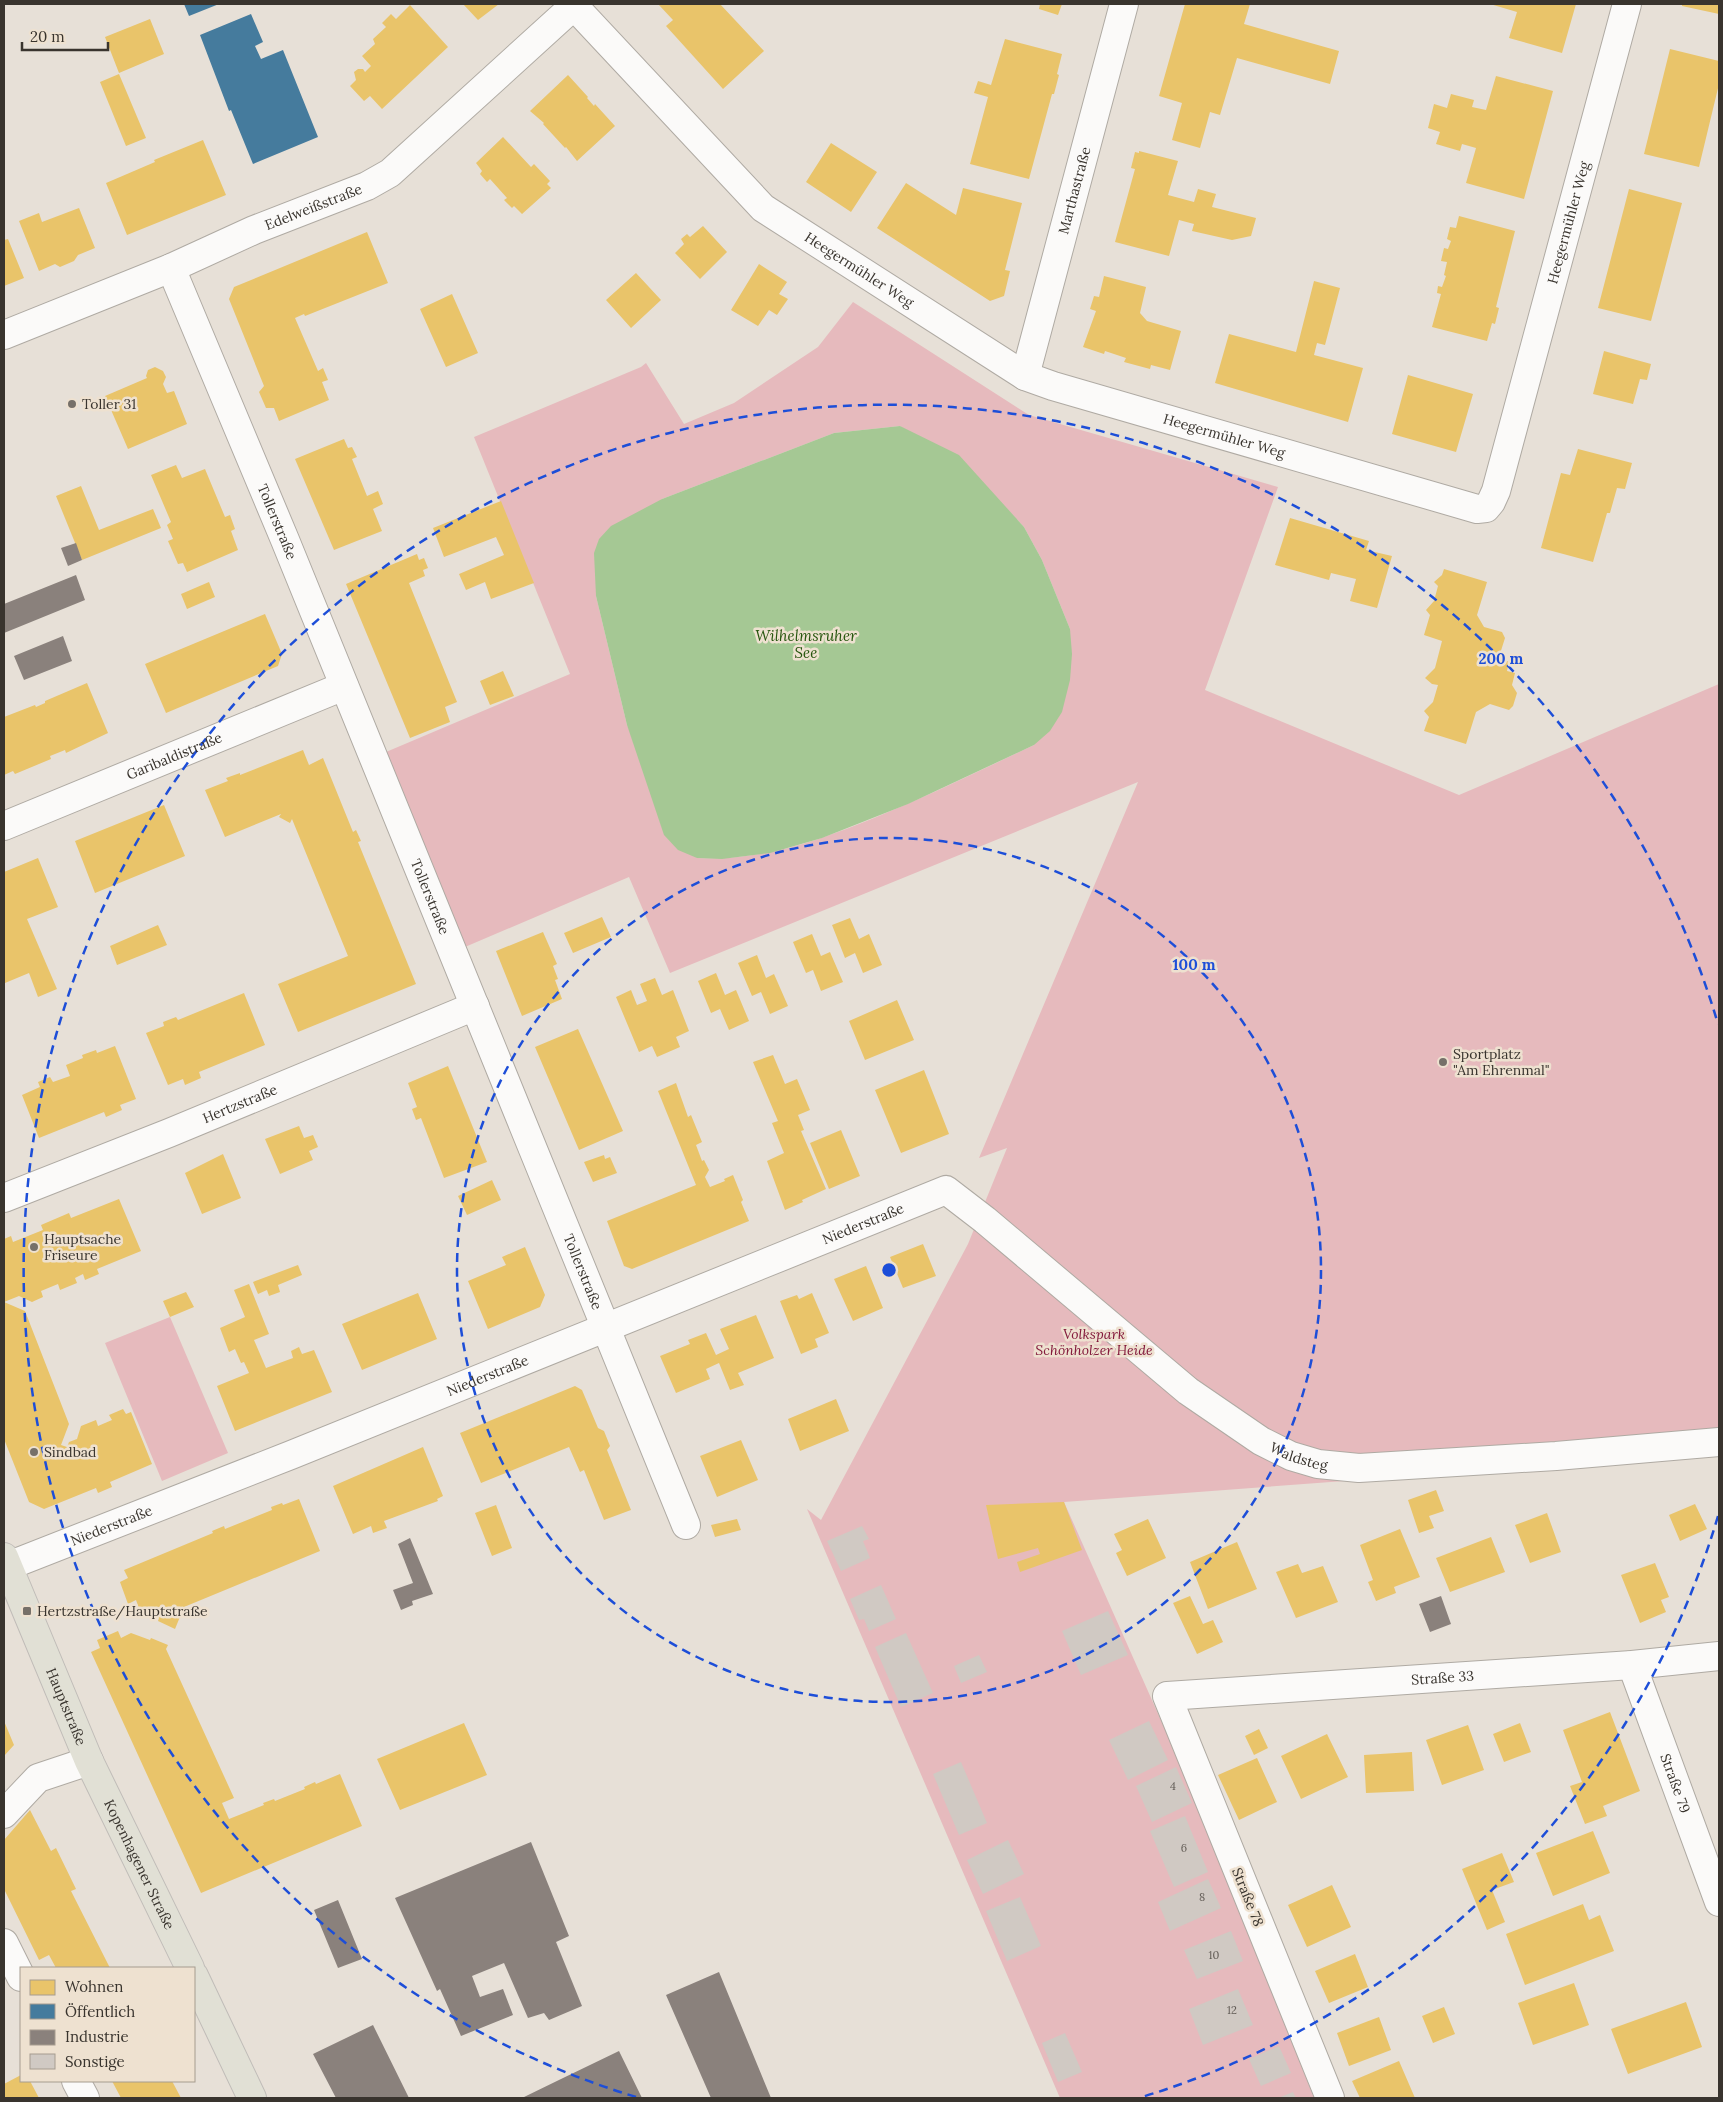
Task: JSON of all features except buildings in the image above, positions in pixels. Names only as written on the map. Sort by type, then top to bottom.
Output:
[{"type":"main road","name":"Hauptstraße","points":[[6,1561],[89,1761]]},
{"type":"main road","name":"Kopenhagener Straße","points":[[89,1761],[190,1967]]},
{"type":"main road","points":[[195,1978],[252,2098]]},
{"type":"street","name":"Marthastraße","points":[[1025,376],[1124,4]]},
{"type":"street","name":"Heegermühler Weg","points":[[575,5],[763,208],[1025,376],[1052,386],[1477,509],[1486,508],[1492,502],[1496,490],[1627,4]]},
{"type":"street","name":"Edelweißstraße","points":[[4,335],[171,268],[254,230],[367,186],[390,173],[575,5]]},
{"type":"street","name":"Tollerstraße","points":[[171,268],[344,686],[686,1525]]},
{"type":"street","name":"Garibaldistraße","points":[[4,826],[344,686]]},
{"type":"street","name":"Hertzstraße","points":[[4,1198],[169,1133],[475,1006]]},
{"type":"street","name":"Niederstraße","points":[[6,1561],[291,1455],[946,1190],[963,1204]]},
{"type":"street","name":"Waldsteg","points":[[963,1204],[1188,1391],[1262,1441],[1291,1456],[1318,1464],[1359,1468],[1556,1456],[1719,1442]]},
{"type":"street","name":"Straße 33","points":[[1167,1696],[1632,1665],[1719,1656]]},
{"type":"street","name":"Straße 79","points":[[1632,1665],[1719,1902]]},
{"type":"street","name":"Straße 78","points":[[1167,1696],[1330,2098]]},
{"type":"street","name":"Hauptstraße","points":[[4,1814],[38,1778],[89,1761]]},
{"type":"street","points":[[4,1944],[20,1975]]},
{"type":"street","points":[[77,2082],[85,2098]]},
{"type":"green space","name":"Volkspark Schönholzer Heide","points":[[853,302],[1029,415],[1278,487],[1205,690],[1459,795],[1719,684],[1719,1432],[1385,1478],[1064,1502],[1203,1815],[1314,2098],[1060,2098],[807,1509],[821,1520],[968,1244],[1007,1148],[979,1158],[1138,782],[670,973],[629,877],[465,947],[386,752],[570,674],[474,437],[641,367],[646,363],[684,424],[734,403],[818,347]],"holes":[[[900,426],[1006,508],[1024,527],[1042,560],[1070,629],[1034,745],[894,810],[809,842],[766,853],[721,858],[697,858],[627,725],[596,596],[662,499],[834,433]]]},
{"type":"green space","points":[[170,1317],[228,1453],[162,1481],[105,1343]]},
{"type":"water","name":"Wilhelmsruher See","points":[[900,426],[959,455],[1024,527],[1042,560],[1070,629],[1072,654],[1070,680],[1062,712],[1050,731],[1034,745],[908,804],[822,838],[770,853],[722,859],[697,858],[678,850],[664,835],[627,725],[596,596],[594,553],[599,539],[611,526],[662,499],[834,433]]},
{"type":"place","name":"Toller 31","points":[[72,404]]},
{"type":"place","name":"Sportplatz \"Am Ehrenmal\"","points":[[1443,1062]]},
{"type":"place","name":"Hauptsache Friseure","points":[[34,1247]]},
{"type":"place","name":"Sindbad","points":[[34,1452]]},
{"type":"place","name":"Hertzstraße/Hauptstraße","points":[[27,1611]]}]
